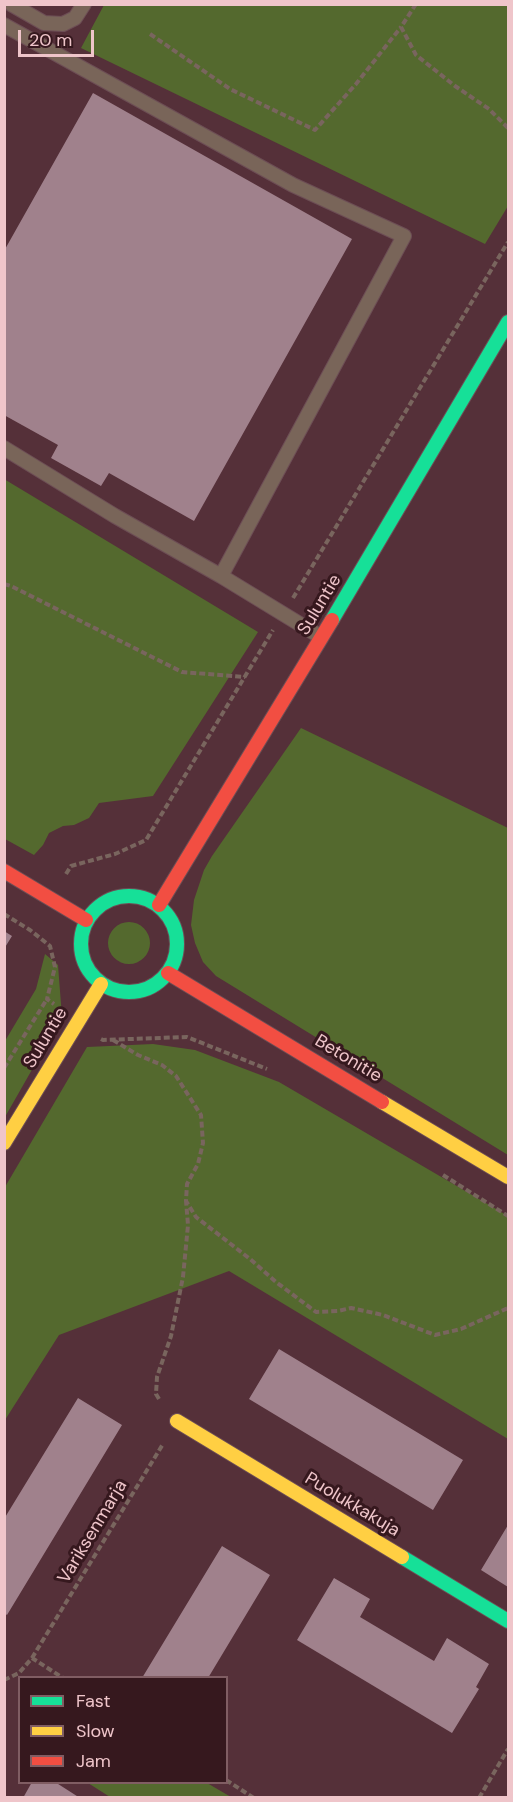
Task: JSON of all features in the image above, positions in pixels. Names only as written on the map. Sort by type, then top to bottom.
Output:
[{"type":"street","name":"Suluntie","points":[[159,905],[508,322]]},
{"type":"street","points":[[4,871],[86,920]]},
{"type":"street","points":[[133,895],[159,905],[174,925],[178,950],[168,973],[149,988],[124,992],[101,984],[85,966],[80,943],[86,920],[106,900],[133,895]]},
{"type":"street","name":"Betonitie","points":[[168,973],[508,1177]]},
{"type":"street","name":"Suluntie","points":[[4,1143],[101,984]]},
{"type":"street","name":"Puolukkakuja","points":[[177,1421],[508,1621]]},
{"type":"lane","points":[[11,4],[44,23],[63,24],[75,18],[84,4]]},
{"type":"lane","points":[[4,25],[293,185],[404,236],[221,576]]},
{"type":"lane","points":[[4,448],[321,637]]},
{"type":"path","points":[[150,34],[230,89],[315,130],[356,84],[416,4]]},
{"type":"path","points":[[401,27],[416,55],[489,109],[508,128]]},
{"type":"path","points":[[4,584],[182,672],[245,677]]},
{"type":"path","points":[[4,914],[50,946],[56,967],[47,999],[4,1068]]},
{"type":"path","points":[[47,999],[103,1040],[187,1036],[272,1071]]},
{"type":"path","points":[[113,1040],[138,1055],[162,1065],[176,1076],[201,1115],[203,1143],[198,1164],[187,1184],[188,1225],[183,1277],[171,1336],[157,1377],[156,1394],[166,1412],[177,1421]]},
{"type":"path","points":[[440,1173],[508,1216]]},
{"type":"path","points":[[186,1201],[196,1217],[316,1312],[351,1308],[383,1315],[435,1335],[460,1329],[508,1308]]},
{"type":"path","name":"Variksenmarja","points":[[4,1680],[19,1673],[32,1658],[177,1421]]},
{"type":"path","points":[[32,1658],[61,1676]]},
{"type":"path","points":[[479,1797],[508,1749]]},
{"type":"path","points":[[228,1781],[254,1797]]},
{"type":"green space","points":[[104,5],[508,5],[508,206],[485,244],[81,48]]},
{"type":"green space","points":[[4,479],[258,632],[153,796],[99,803],[89,818],[49,833],[43,845],[34,855],[5,839]]},
{"type":"green space","points":[[301,728],[508,828],[508,1155],[216,976],[203,962],[191,925],[194,900],[204,870]]},
{"type":"green space","points":[[129,922],[144,928],[150,943],[144,958],[129,964],[114,958],[108,943],[114,928]]},
{"type":"green space","points":[[45,954],[58,965],[62,1017],[5,1117],[5,1041],[36,989]]},
{"type":"green space","points":[[153,1044],[195,1050],[279,1082],[508,1216],[508,1439],[229,1271],[59,1335],[5,1420],[5,1187],[87,1047]]},
{"type":"green space","points":[[90,1784],[209,1784],[231,1797],[110,1797]]},
{"type":"building","points":[[93,93],[352,239],[194,521],[109,473],[101,486],[51,458],[58,445],[4,415],[4,251]]},
{"type":"building","points":[[4,931],[12,936],[4,949]]},
{"type":"building","points":[[279,1349],[463,1460],[433,1510],[249,1399]]},
{"type":"building","points":[[78,1398],[122,1425],[7,1615],[4,1613],[4,1519]]},
{"type":"building","points":[[508,1525],[508,1587],[481,1570]]},
{"type":"building","points":[[222,1546],[270,1575],[209,1676],[143,1676]]},
{"type":"building","points":[[334,1578],[370,1599],[360,1617],[434,1661],[447,1638],[489,1664],[476,1687],[479,1689],[452,1733],[297,1640]]},
{"type":"building","points":[[31,1784],[58,1784],[80,1798],[23,1798]]},
{"type":"traffic: fast","points":[[332,620],[508,322]]},
{"type":"traffic: fast","points":[[129,896],[147,900],[163,910],[173,926],[177,944],[173,962],[163,978],[147,988],[129,992],[111,988],[95,978],[85,962],[81,944],[85,926],[95,910],[111,900],[129,896]]},
{"type":"traffic: fast","points":[[402,1557],[508,1621]]},
{"type":"traffic: slow","points":[[4,1143],[101,984]]},
{"type":"traffic: slow","points":[[382,1102],[508,1177]]},
{"type":"traffic: slow","points":[[177,1421],[402,1557]]},
{"type":"traffic: jam","points":[[159,905],[332,620]]},
{"type":"traffic: jam","points":[[4,871],[86,920]]},
{"type":"traffic: jam","points":[[168,973],[382,1102]]}]
